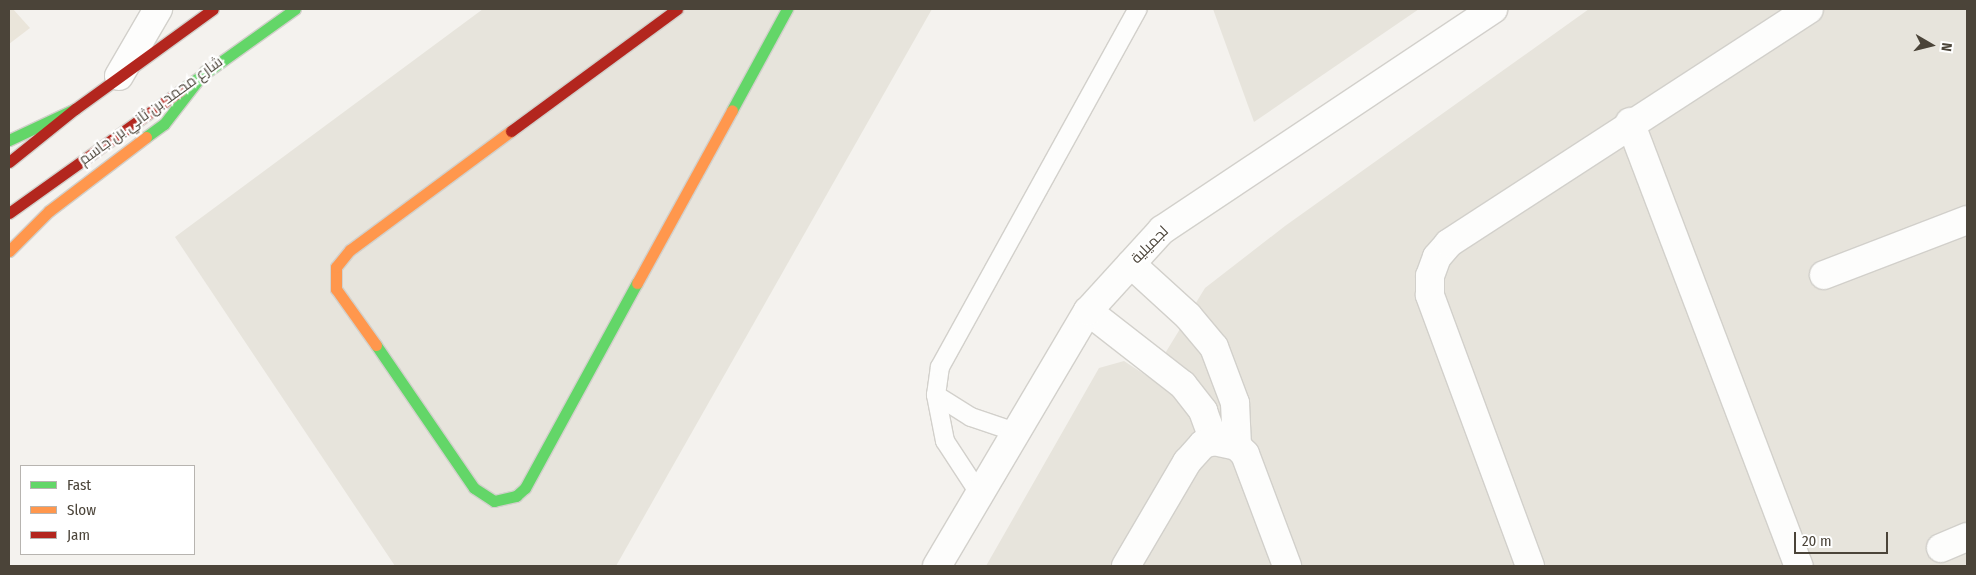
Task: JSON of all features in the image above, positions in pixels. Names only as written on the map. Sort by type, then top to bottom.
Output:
[{"type":"main road","points":[[9,162],[119,76],[213,9]]},
{"type":"main road","name":"شارع محمد بن ثاني بن جاسم","points":[[9,213],[295,9]]},
{"type":"main road","points":[[677,9],[350,250],[336,267],[336,289],[342,298],[474,488],[494,501],[516,496],[525,488],[787,9]]},
{"type":"main road","points":[[9,250],[49,211],[164,124],[205,72]]},
{"type":"main road","points":[[9,140],[75,109]]},
{"type":"street","points":[[119,76],[158,9]]},
{"type":"street","name":"لجميلية","points":[[937,566],[1088,311],[1162,230],[1492,9]]},
{"type":"street","points":[[1530,566],[1430,295],[1430,276],[1437,258],[1449,243],[1630,122],[1809,9]]},
{"type":"street","points":[[1630,122],[1799,566]]},
{"type":"street","points":[[1824,275],[1967,220]]},
{"type":"street","points":[[1131,264],[1188,316],[1214,347],[1235,403],[1226,443]]},
{"type":"street","points":[[1088,311],[1183,385],[1226,443],[1247,460],[1287,566]]},
{"type":"street","points":[[1126,566],[1187,462],[1203,444],[1226,443]]},
{"type":"street","points":[[1941,548],[1967,537]]},
{"type":"lane","points":[[979,493],[944,442],[936,395],[940,367],[1138,9]]},
{"type":"lane","points":[[936,395],[971,416],[1015,432]]},
{"type":"shaded area","points":[[9,9],[13,9],[30,28],[9,44]]},
{"type":"shaded area","points":[[483,9],[932,9],[616,566],[395,566],[175,237]]},
{"type":"shaded area","points":[[1213,9],[1419,9],[1254,122]]},
{"type":"shaded area","points":[[1589,9],[1967,9],[1967,566],[986,566],[1099,368],[1124,361],[1150,378],[1205,288],[1285,226]]},
{"type":"traffic: fast","points":[[180,91],[295,9]]},
{"type":"traffic: fast","points":[[732,110],[787,9]]},
{"type":"traffic: fast","points":[[146,137],[164,124],[205,71]]},
{"type":"traffic: fast","points":[[9,140],[75,109]]},
{"type":"traffic: fast","points":[[376,345],[474,488],[494,501],[516,496],[525,488],[637,283]]},
{"type":"traffic: slow","points":[[637,283],[732,110]]},
{"type":"traffic: slow","points":[[376,345],[336,289],[336,267],[350,250],[511,131]]},
{"type":"traffic: slow","points":[[9,251],[49,211],[146,137]]},
{"type":"traffic: jam","points":[[9,162],[75,109],[213,9]]},
{"type":"traffic: jam","points":[[511,131],[677,9]]},
{"type":"traffic: jam","points":[[9,213],[180,91]]}]
